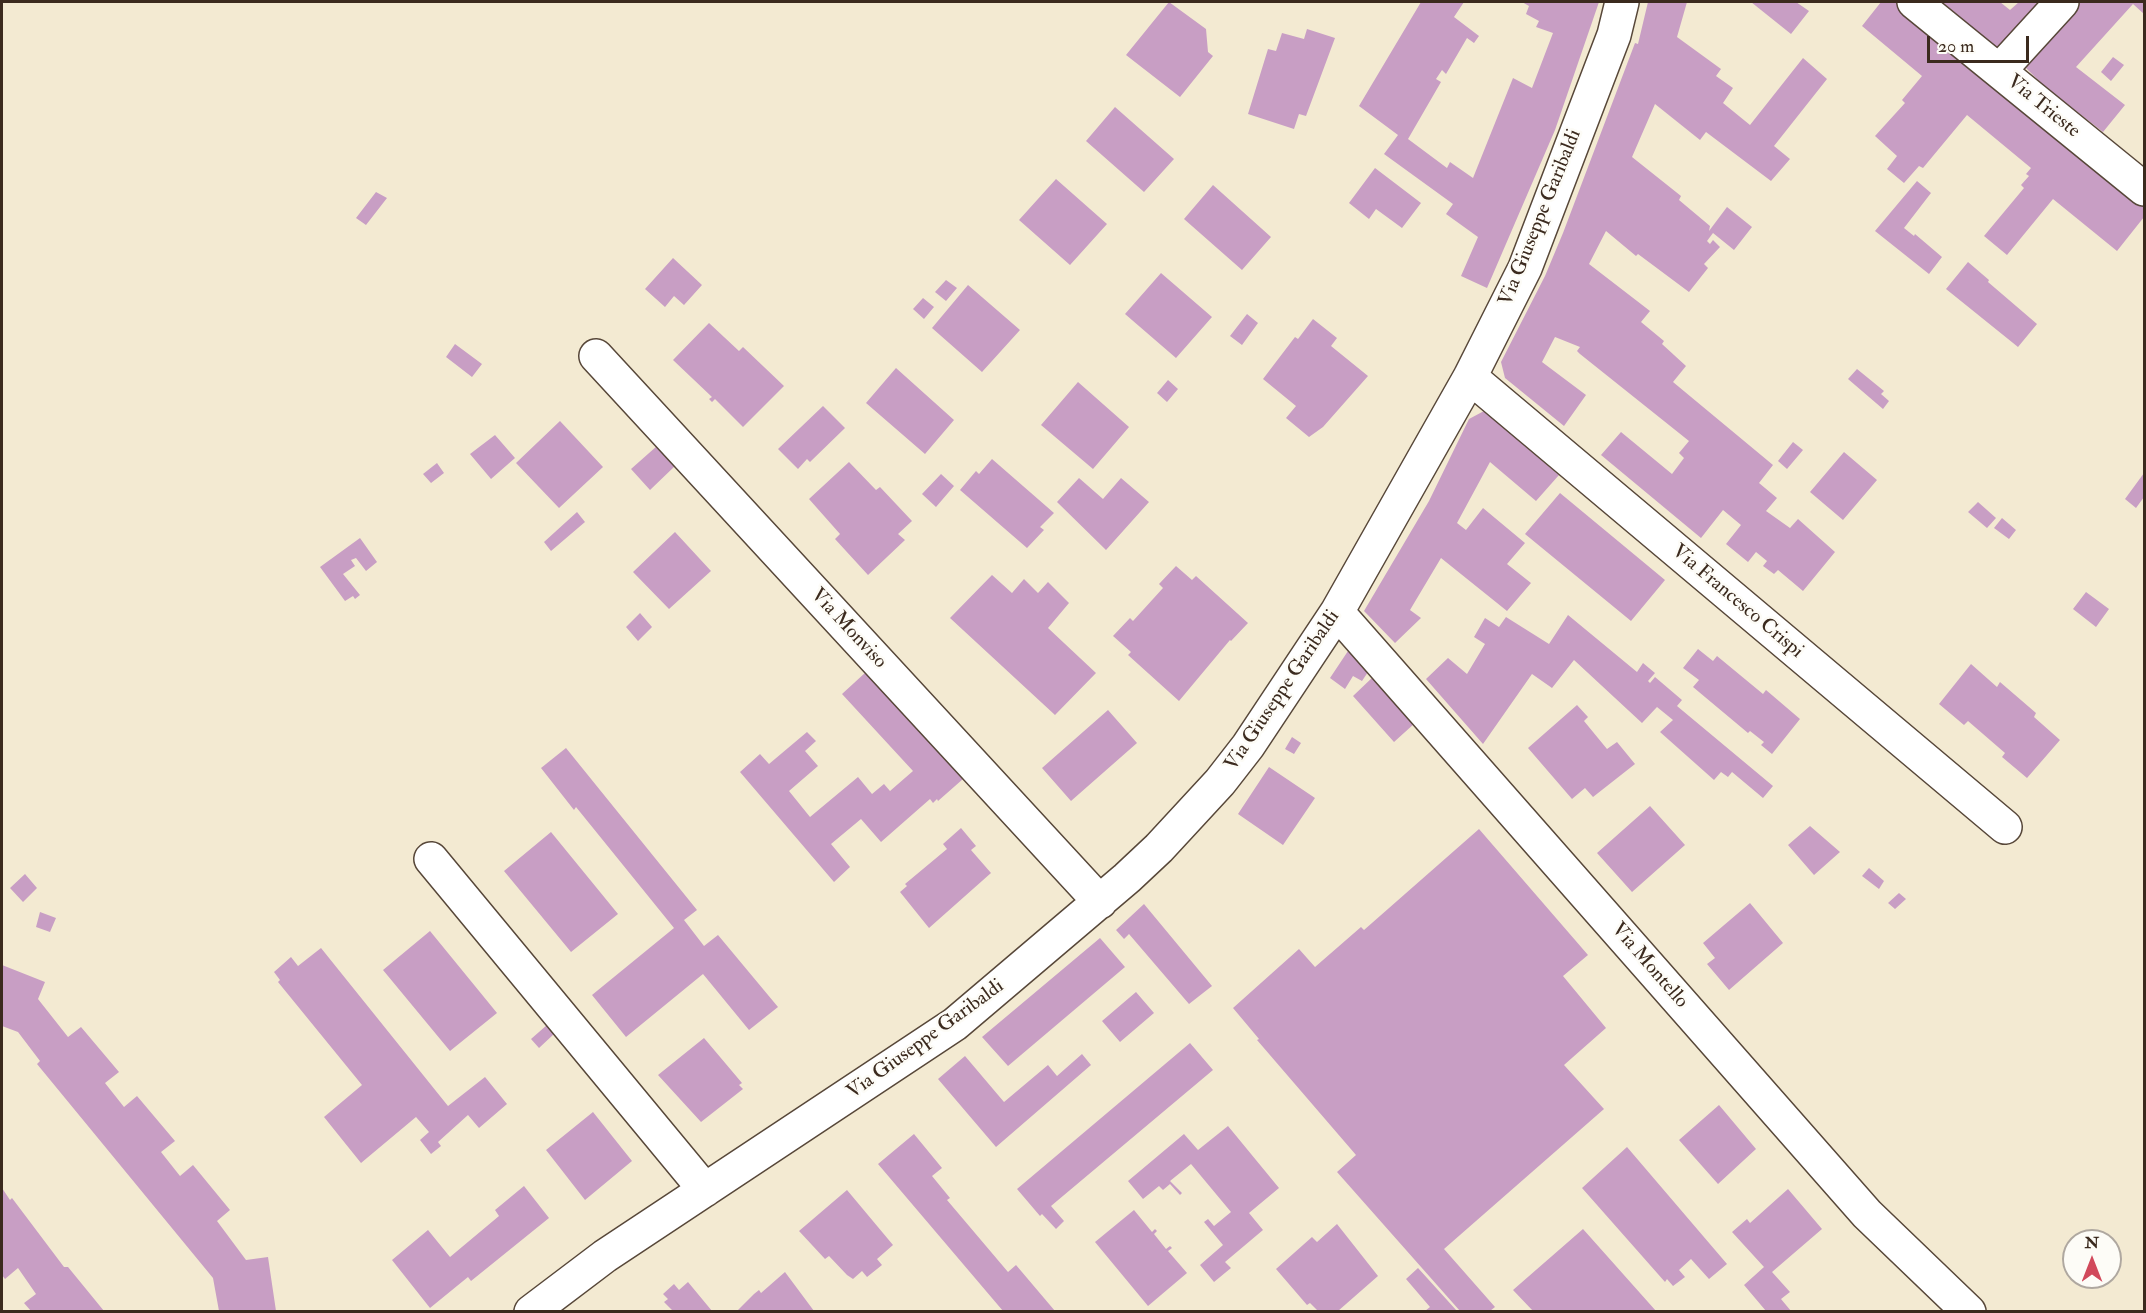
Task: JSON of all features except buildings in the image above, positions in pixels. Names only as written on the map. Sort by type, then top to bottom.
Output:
[{"type":"street","name":"Via Giuseppe Garibaldi","points":[[531,1311],[605,1256],[955,1024],[1100,902],[1160,848],[1220,782],[1254,737],[1337,612],[1470,377],[1525,268],[1614,35],[1622,2]]},
{"type":"street","name":"Via Trieste","points":[[1914,2],[2145,189]]},
{"type":"street","points":[[1999,71],[2062,2]]},
{"type":"street","name":"Via Monviso","points":[[596,356],[1100,902]]},
{"type":"street","name":"Via Francesco Crispi","points":[[1470,377],[2005,827]]},
{"type":"street","name":"Via Montello","points":[[1337,612],[1867,1214],[1969,1311]]},
{"type":"street","points":[[431,859],[705,1190]]}]
